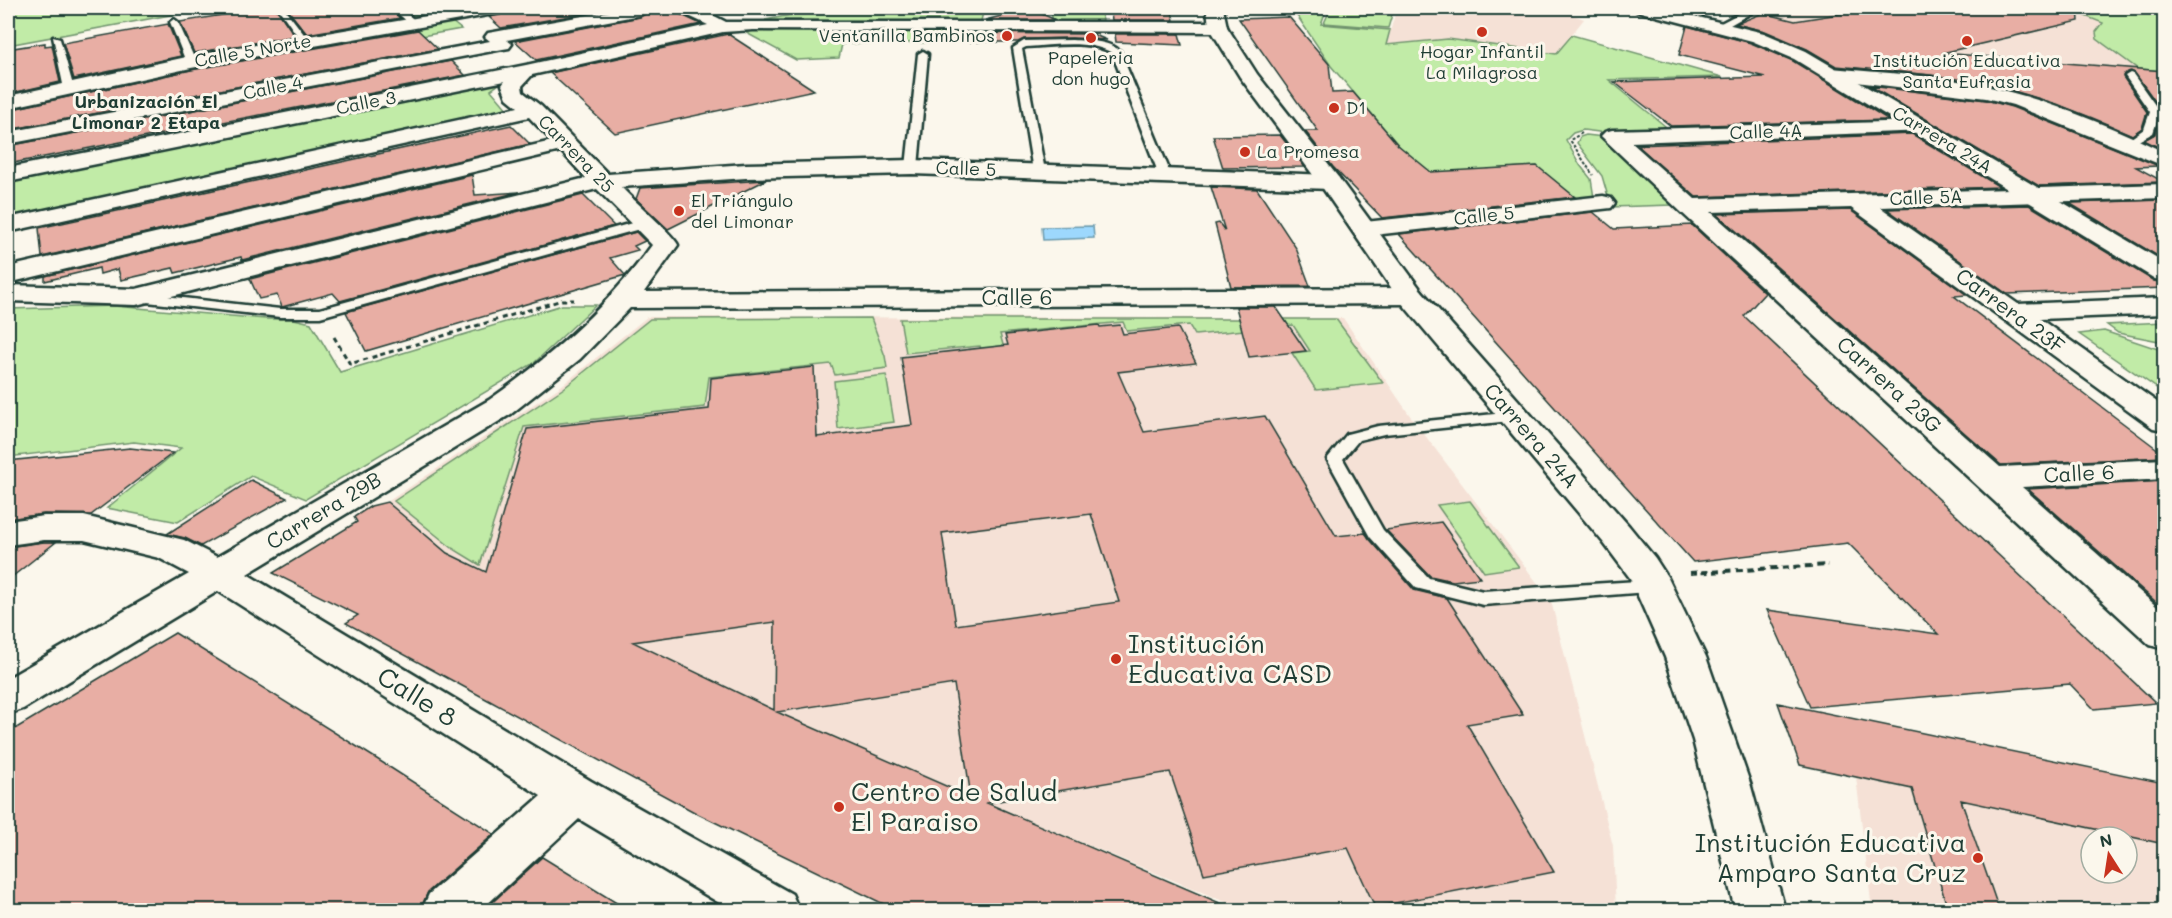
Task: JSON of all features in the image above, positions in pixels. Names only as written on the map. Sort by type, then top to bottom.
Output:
[{"type":"street","name":"Calle 5 Norte","points":[[8,102],[191,62],[499,8]]},
{"type":"street","points":[[987,26],[991,8]]},
{"type":"street","name":"Carrera 24A","points":[[1643,8],[1720,27],[1784,47],[2164,273]]},
{"type":"street","name":"Calle 4","points":[[8,138],[210,100],[640,10]]},
{"type":"street","points":[[691,10],[723,27],[753,24],[987,26],[1216,17]]},
{"type":"street","points":[[467,13],[499,40],[526,70]]},
{"type":"street","name":"Carrera 24A","points":[[1216,17],[1249,77],[1365,228],[1411,296],[1616,534],[1650,580],[1692,673],[1721,764],[1760,910]]},
{"type":"street","name":"Calle 3","points":[[8,176],[526,70],[723,27]]},
{"type":"street","points":[[191,62],[210,100]]},
{"type":"street","name":"Carrera 25","points":[[526,70],[512,85],[514,94],[534,110],[564,144],[643,224],[664,241],[665,245],[642,279],[623,300]]},
{"type":"street","points":[[1832,74],[1908,81],[1987,92],[2049,112],[2129,143],[2164,160]]},
{"type":"street","points":[[1852,86],[1920,91],[2049,112]]},
{"type":"street","points":[[8,225],[534,110]]},
{"type":"street","name":"Calle 4A","points":[[1612,136],[1920,127]]},
{"type":"street","name":"Carrera 23G","points":[[1612,136],[2164,635]]},
{"type":"street","points":[[8,275],[564,144]]},
{"type":"street","name":"Calle 5","points":[[8,293],[136,297],[601,181],[746,171],[912,167],[1330,182]]},
{"type":"street","name":"Calle 5A","points":[[1688,206],[2164,191]]},
{"type":"street","name":"Carrera 23F","points":[[1855,200],[2164,421]]},
{"type":"street","name":"Calle 5","points":[[1365,228],[1603,203]]},
{"type":"street","name":"Calle 6","points":[[623,300],[1411,296]]},
{"type":"street","name":"Carrera 29B","points":[[8,698],[500,407],[548,374],[623,300]]},
{"type":"street","points":[[2012,312],[2164,306]]},
{"type":"street","name":"Calle 6","points":[[1993,478],[2164,469]]},
{"type":"street","name":"Calle 8","points":[[26,531],[84,528],[171,549],[219,574],[575,794],[774,910]]},
{"type":"street","points":[[447,910],[575,794]]},
{"type":"lane","points":[[396,8],[414,23]]},
{"type":"lane","points":[[691,10],[718,8]]},
{"type":"lane","points":[[1720,27],[1747,13],[1734,8]]},
{"type":"lane","points":[[280,9],[306,42]]},
{"type":"lane","points":[[174,22],[191,62]]},
{"type":"lane","points":[[56,39],[69,89]]},
{"type":"lane","points":[[1039,171],[1017,48],[1024,44],[1095,44],[1111,47],[1116,51],[1162,167],[1163,176]]},
{"type":"lane","points":[[912,167],[923,54]]},
{"type":"lane","points":[[2129,143],[2149,131],[2155,112],[2130,76]]},
{"type":"lane","points":[[136,297],[280,313],[320,313],[643,224]]},
{"type":"lane","points":[[1514,417],[1384,429],[1353,437],[1335,459],[1376,533],[1423,583],[1483,598],[1650,580]]},
{"type":"path","points":[[350,364],[562,300],[623,300]]},
{"type":"path","points":[[1650,580],[1828,565]]},
{"type":"shaded area","name":"Hogar Infantil La Milagrosa","points":[[1397,8],[1555,8],[1584,19],[1556,54],[1448,39],[1386,45]]},
{"type":"shaded area","name":"Institución Educativa Santa Eufrasia","points":[[1700,8],[2065,8],[2104,23],[2101,28],[2107,47],[2138,69],[2117,74],[1897,50]]},
{"type":"shaded area","name":"Institución Educativa CASD","points":[[647,317],[1343,318],[1411,417],[1551,601],[1613,846],[1616,910],[1245,910],[979,800],[787,717],[447,553],[387,502],[561,386]]},
{"type":"shaded area","name":"Institución Educativa Amparo Santa Cruz","points":[[1856,777],[2079,826],[2079,885],[2139,885],[2139,839],[2164,844],[2164,910],[1872,910]]},
{"type":"green space","points":[[8,8],[208,8],[8,45]]},
{"type":"green space","points":[[404,8],[484,8],[416,19]]},
{"type":"green space","points":[[826,8],[984,8],[981,21],[765,20]]},
{"type":"green space","points":[[1050,8],[1099,8],[1103,20],[1053,21]]},
{"type":"green space","points":[[1285,8],[1327,8],[1321,24],[1390,30],[1386,45],[1448,39],[1556,54],[1572,35],[1722,77],[1609,80],[1670,130],[1607,133],[1583,130],[1573,133],[1566,140],[1591,179],[1594,198],[1551,202],[1537,166],[1423,174],[1331,66],[1298,17]]},
{"type":"green space","points":[[1331,8],[1394,8],[1388,28],[1324,23]]},
{"type":"green space","points":[[2065,8],[2164,8],[2164,71],[2138,69],[2097,39],[2096,32],[2103,23]]},
{"type":"green space","points":[[451,21],[461,29],[215,73],[210,63]]},
{"type":"green space","points":[[741,30],[971,30],[970,42],[842,44],[839,58],[796,60]]},
{"type":"green space","points":[[506,79],[491,90],[508,110],[8,219],[8,179]]},
{"type":"green space","points":[[1586,135],[1604,137],[1672,205],[1611,207],[1602,176],[1577,143],[1580,137]]},
{"type":"green space","points":[[562,305],[596,305],[534,363],[306,499],[251,476],[178,522],[107,508],[181,448],[134,442],[8,457],[8,309],[114,306],[266,319],[294,319],[311,323],[340,372]]},
{"type":"green space","points":[[871,318],[887,368],[835,375],[831,364],[709,377],[705,407],[524,427],[480,565],[452,548],[394,501],[564,388],[650,319]]},
{"type":"green space","points":[[900,319],[1336,319],[1383,383],[1316,390],[1292,353],[1310,351],[1293,325],[1195,335],[1189,325],[1127,331],[1123,322],[1000,334],[1020,406],[997,408],[980,346],[906,353]]},
{"type":"green space","points":[[2164,322],[2164,342],[2118,333],[2107,325]]},
{"type":"green space","points":[[2104,331],[2164,351],[2164,393],[2079,334]]},
{"type":"green space","points":[[886,375],[894,422],[838,429],[834,381]]},
{"type":"green space","points":[[1470,501],[1519,567],[1484,572],[1437,505]]},
{"type":"water","points":[[1093,226],[1094,238],[1043,240],[1042,227]]},
{"type":"building","points":[[276,8],[295,36],[194,53],[180,22]]},
{"type":"building","points":[[286,8],[390,8],[400,18],[307,34]]},
{"type":"building","points":[[509,8],[617,8],[501,28],[489,17],[500,15]]},
{"type":"building","points":[[649,8],[674,8],[677,13],[701,24],[536,60],[515,41],[640,17],[649,12]]},
{"type":"building","points":[[1110,8],[1171,8],[1174,20],[1112,20]]},
{"type":"building","points":[[1876,8],[2078,8],[2079,21],[1942,53],[2164,71],[2164,150],[2144,140],[2155,134],[2162,111],[2135,73],[2131,71],[2123,77],[2147,112],[2142,128],[2132,135],[2057,104],[1991,85],[1931,75],[1836,66],[1807,49],[1765,31],[1736,24],[1763,13],[1795,21]]},
{"type":"building","points":[[1030,9],[1056,20],[985,20]]},
{"type":"building","points":[[1289,17],[1329,64],[1332,93],[1353,92],[1398,145],[1431,172],[1537,166],[1575,197],[1382,218],[1333,167],[1305,131],[1318,131],[1239,19]]},
{"type":"building","points":[[168,24],[181,56],[74,79],[63,43]]},
{"type":"building","points":[[1687,26],[1751,43],[1793,61],[1889,120],[1671,126],[1614,82],[1765,77],[1679,55]]},
{"type":"building","points":[[418,30],[438,49],[8,130],[8,110],[191,70]]},
{"type":"building","points":[[947,33],[1092,34],[1107,40],[1072,38],[1024,39],[1018,42],[948,42]]},
{"type":"building","points":[[728,34],[814,90],[615,133],[550,73]]},
{"type":"building","points":[[1115,34],[1179,34],[1182,45],[1116,42]]},
{"type":"building","points":[[45,43],[45,46],[52,45],[60,82],[8,94],[8,49]]},
{"type":"building","points":[[451,61],[465,75],[8,164],[8,146]]},
{"type":"building","points":[[1870,86],[1986,100],[2012,107],[2159,166],[2136,167],[2164,182],[2039,186]]},
{"type":"building","points":[[511,125],[530,144],[42,257],[39,228]]},
{"type":"building","points":[[1912,134],[2000,187],[1696,197],[1637,145]]},
{"type":"building","name":"La Promesa","points":[[1280,135],[1305,167],[1223,168],[1213,136]]},
{"type":"building","points":[[472,175],[475,195],[519,192],[242,260],[241,257],[175,273],[173,268],[121,280],[118,269],[100,274],[99,268],[45,281],[45,276]]},
{"type":"building","name":"El Triángulo del Limonar","points":[[766,180],[668,229],[636,199],[640,188]]},
{"type":"building","points":[[1211,187],[1257,189],[1296,248],[1310,286],[1231,287],[1215,224],[1219,223],[1225,231]]},
{"type":"building","points":[[583,195],[614,226],[340,301],[333,293],[282,307],[277,295],[259,299],[250,279]]},
{"type":"building","points":[[2164,200],[2164,260],[2069,203]]},
{"type":"building","points":[[2029,205],[2154,281],[2164,283],[2164,288],[2007,294],[1887,209]]},
{"type":"building","points":[[1850,210],[1967,295],[1954,296],[2164,454],[2164,457],[2001,465],[1717,214]]},
{"type":"building","points":[[1593,212],[1614,229],[1692,225],[1765,293],[1744,316],[2156,703],[2094,709],[2070,684],[1810,707],[1767,610],[1938,634],[1848,543],[1693,562],[1399,234]]},
{"type":"building","points":[[636,232],[645,241],[634,246],[638,250],[610,258],[625,275],[366,351],[346,312]]},
{"type":"building","points":[[1236,307],[1276,307],[1306,351],[1249,357]]},
{"type":"building","name":"Institución Educativa CASD","points":[[1099,325],[1100,327],[1120,325],[1123,334],[1178,328],[1196,363],[1118,372],[1144,432],[1265,416],[1336,536],[1365,533],[1414,590],[1447,598],[1523,715],[1467,724],[1554,872],[1375,907],[1348,848],[1204,874],[1170,772],[987,803],[1236,910],[896,910],[698,814],[346,623],[358,615],[273,573],[357,522],[354,517],[371,506],[387,502],[447,553],[486,572],[527,429],[709,409],[711,378],[814,367],[817,437],[912,425],[901,357],[1008,345],[1005,335]],"holes":[[[1091,514],[1119,602],[956,625],[942,533]],[[775,622],[774,710],[633,642]],[[954,684],[971,797],[777,712]]]},
{"type":"building","points":[[130,448],[173,453],[91,515],[44,514],[8,519],[8,461]]},
{"type":"building","points":[[251,480],[287,498],[201,546],[185,538],[167,534]]},
{"type":"building","points":[[2164,481],[2164,609],[2028,489]]},
{"type":"building","points":[[1441,522],[1480,578],[1453,581],[1430,576],[1386,530]]},
{"type":"building","points":[[56,542],[8,580],[8,547]]},
{"type":"building","points":[[175,633],[494,834],[428,892],[420,910],[8,910],[8,733]]},
{"type":"building","points":[[1778,703],[2164,783],[2164,844],[2139,839],[2139,825],[2079,826],[1961,800],[1999,910],[1948,910],[1912,789],[1800,765]]},
{"type":"building","points":[[542,857],[628,910],[484,910]]},
{"type":"place","name":"Hogar Infantil La Milagrosa","points":[[1482,32]]},
{"type":"place","name":"Ventanilla Bambinos","points":[[1007,36]]},
{"type":"place","name":"Papeleria don hugo","points":[[1091,38]]},
{"type":"place","name":"Institución Educativa Santa Eufrasia","points":[[1967,41]]},
{"type":"place","name":"D1","points":[[1334,108]]},
{"type":"place","name":"La Promesa","points":[[1245,152]]},
{"type":"place","name":"El Triángulo del Limonar","points":[[679,211]]},
{"type":"place","name":"Institución Educativa CASD","points":[[1116,659]]},
{"type":"place","name":"Centro de Salud El Paraiso","points":[[839,807]]},
{"type":"place","name":"Institución Educativa Amparo Santa Cruz","points":[[1978,858]]},
{"type":"district","name":"Urbanización El Limonar 2 Etapa","points":[[146,112]]}]
